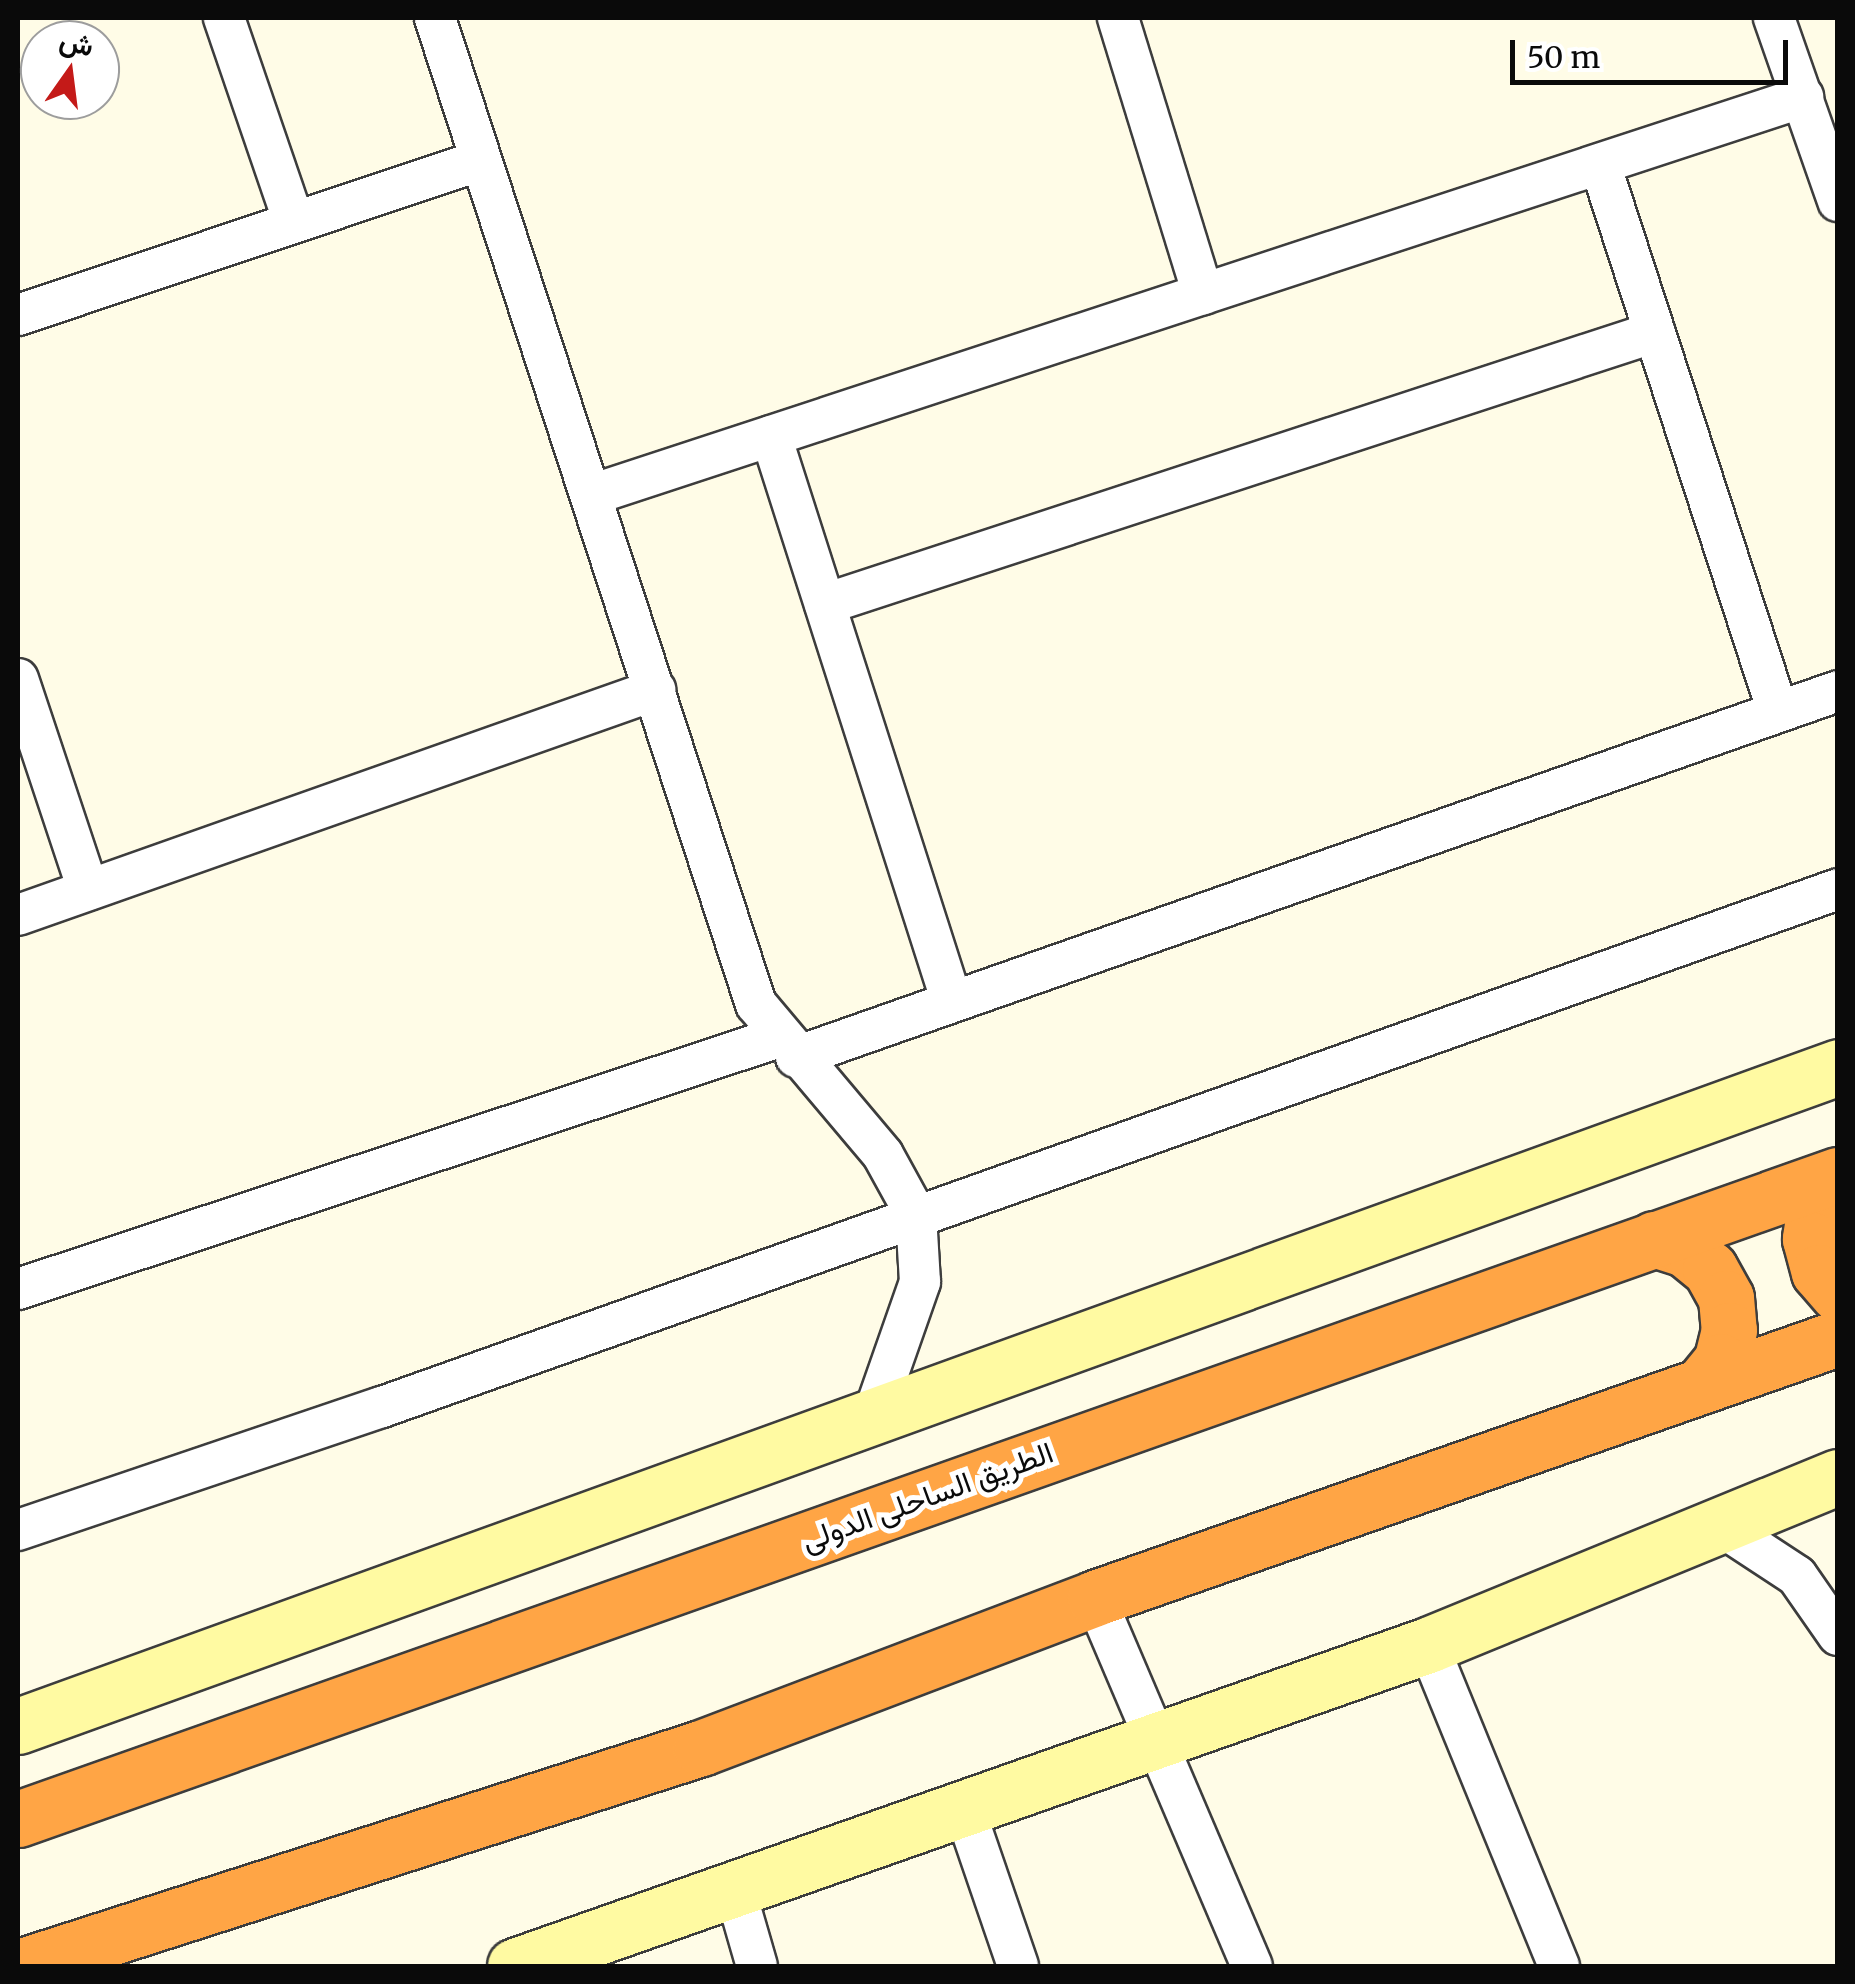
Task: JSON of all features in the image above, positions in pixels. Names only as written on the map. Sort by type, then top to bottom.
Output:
[{"type":"highway","name":"الطريق الساحلى الدولى","points":[[18,1819],[1835,1176]]},
{"type":"highway","points":[[1835,1176],[1815,1206],[1810,1239],[1819,1272],[1838,1294]]},
{"type":"highway","points":[[1654,1239],[1685,1249],[1710,1269],[1726,1298],[1725,1345],[1700,1386]]},
{"type":"highway","points":[[22,1966],[702,1748],[1095,1598],[1838,1338]]},
{"type":"street","points":[[224,18],[294,222]]},
{"type":"street","points":[[435,18],[756,1004],[787,1047],[883,1155],[916,1215],[920,1282],[874,1413]]},
{"type":"street","points":[[1118,18],[1203,294]]},
{"type":"street","points":[[1774,18],[1838,201]]},
{"type":"street","points":[[591,494],[1803,98]]},
{"type":"street","points":[[18,315],[480,160]]},
{"type":"street","points":[[1600,164],[1778,712]]},
{"type":"street","points":[[826,604],[1655,332]]},
{"type":"street","points":[[771,436],[952,1002]]},
{"type":"street","points":[[18,678],[88,890]]},
{"type":"street","points":[[18,915],[654,690]]},
{"type":"street","points":[[18,1289],[787,1047],[952,1002],[1838,691]]},
{"type":"street","points":[[18,1530],[382,1407],[1838,889]]},
{"type":"street","points":[[18,1726],[1838,1067]]},
{"type":"street","points":[[522,1965],[1428,1644],[1724,1528],[1838,1477]]},
{"type":"street","points":[[1724,1528],[1797,1576],[1838,1635]]},
{"type":"street","points":[[1095,1598],[1252,1966]]},
{"type":"street","points":[[1428,1644],[1559,1966]]},
{"type":"street","points":[[965,1811],[1018,1966]]},
{"type":"street","points":[[735,1890],[758,1966]]}]
